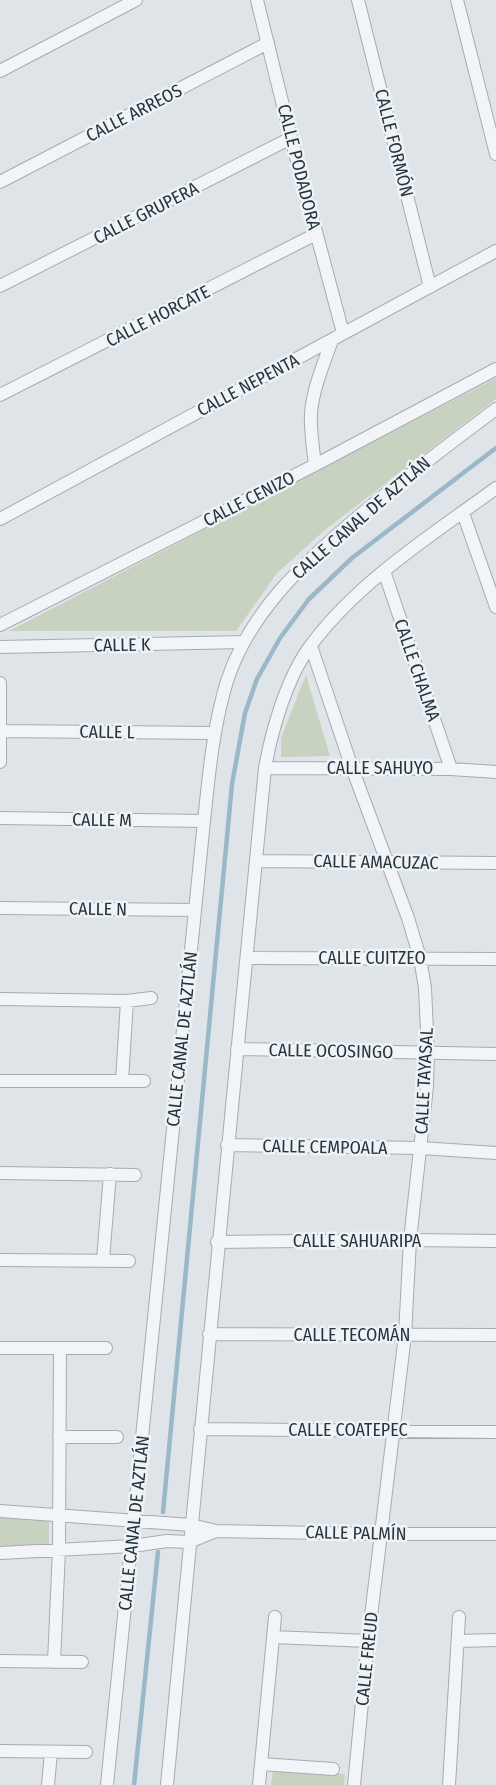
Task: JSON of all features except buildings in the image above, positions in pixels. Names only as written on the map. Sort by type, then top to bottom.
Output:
[{"type":"street","points":[[0,71],[136,0]]},
{"type":"street","name":"CALLE PODADORA","points":[[257,0],[316,234],[338,336]]},
{"type":"street","name":"CALLE FORMÓN","points":[[358,0],[430,287]]},
{"type":"street","points":[[457,0],[496,154]]},
{"type":"street","name":"CALLE ARREOS","points":[[0,182],[268,43]]},
{"type":"street","name":"CALLE GRUPERA","points":[[0,286],[291,138]]},
{"type":"street","name":"CALLE HORCATE","points":[[0,395],[316,234]]},
{"type":"street","name":"CALLE NEPENTA","points":[[0,519],[496,250]]},
{"type":"street","points":[[315,465],[311,412],[319,379],[338,336]]},
{"type":"street","name":"CALLE CENIZO","points":[[0,625],[315,465],[496,369]]},
{"type":"street","name":"CALLE CANAL DE AZTLÁN","points":[[107,1785],[204,821],[214,733],[228,680],[244,642],[275,595],[313,555],[397,483],[496,409]]},
{"type":"street","points":[[167,1785],[217,1242],[248,957],[265,768],[278,712],[311,646],[352,600],[384,571],[496,489]]},
{"type":"street","points":[[463,513],[496,607]]},
{"type":"street","name":"CALLE CHALMA","points":[[384,571],[451,769]]},
{"type":"street","name":"CALLE K","points":[[0,647],[244,642]]},
{"type":"street","name":"CALLE TAYASAL","points":[[311,646],[352,768],[408,918],[420,958],[425,988],[429,1053],[410,1240],[405,1335],[381,1534]]},
{"type":"street","points":[[0,683],[0,762]]},
{"type":"street","name":"CALLE L","points":[[0,731],[214,733]]},
{"type":"street","name":"CALLE SAHUYO","points":[[265,768],[451,769],[496,772]]},
{"type":"street","name":"CALLE M","points":[[0,819],[204,821]]},
{"type":"street","name":"CALLE AMACUZAC","points":[[256,861],[496,863]]},
{"type":"street","name":"CALLE N","points":[[0,908],[195,910]]},
{"type":"street","name":"CALLE CUITZEO","points":[[248,957],[496,959]]},
{"type":"street","points":[[0,999],[127,1001],[151,998]]},
{"type":"street","points":[[122,1081],[127,1001]]},
{"type":"street","name":"CALLE OCOSINGO","points":[[237,1049],[496,1054]]},
{"type":"street","points":[[0,1081],[144,1081]]},
{"type":"street","name":"CALLE CEMPOALA","points":[[227,1145],[496,1153]]},
{"type":"street","points":[[0,1173],[135,1176]]},
{"type":"street","points":[[103,1260],[110,1174]]},
{"type":"street","name":"CALLE SAHUARIPA","points":[[217,1242],[496,1241]]},
{"type":"street","points":[[0,1260],[129,1261]]},
{"type":"street","name":"CALLE TECOMÁN","points":[[209,1334],[496,1335]]},
{"type":"street","points":[[0,1348],[106,1348]]},
{"type":"street","points":[[54,1662],[59,1550],[60,1349]]},
{"type":"street","name":"CALLE COATEPEC","points":[[200,1429],[496,1431]]},
{"type":"street","points":[[59,1437],[117,1437]]},
{"type":"street","name":"CALLE PALMÍN","points":[[0,1511],[191,1525],[216,1531],[496,1534]]},
{"type":"street","name":"CALLE PALMÍN","points":[[189,1542],[216,1531]]},
{"type":"street","name":"CALLE FREUD","points":[[354,1785],[381,1534]]},
{"type":"street","points":[[0,1553],[189,1542]]},
{"type":"street","points":[[259,1785],[275,1617]]},
{"type":"street","points":[[449,1785],[459,1617]]},
{"type":"street","points":[[273,1637],[368,1641]]},
{"type":"street","points":[[458,1641],[496,1640]]},
{"type":"street","points":[[0,1661],[82,1662]]},
{"type":"street","points":[[0,1752],[86,1752]]},
{"type":"street","points":[[48,1785],[51,1752]]},
{"type":"street","points":[[261,1764],[333,1769]]},
{"type":"green space","points":[[496,378],[496,399],[326,529],[277,573],[236,631],[9,631]]},
{"type":"green space","points":[[306,675],[330,756],[281,757],[281,738]]},
{"type":"green space","points":[[0,1516],[49,1517],[49,1549],[0,1549]]},
{"type":"green space","points":[[273,1770],[345,1774],[344,1785],[271,1785]]},
{"type":"waterway","points":[[163,1512],[232,784],[245,713],[257,679],[280,638],[309,599],[352,558],[496,448]]},
{"type":"waterway","points":[[134,1785],[158,1552]]}]
